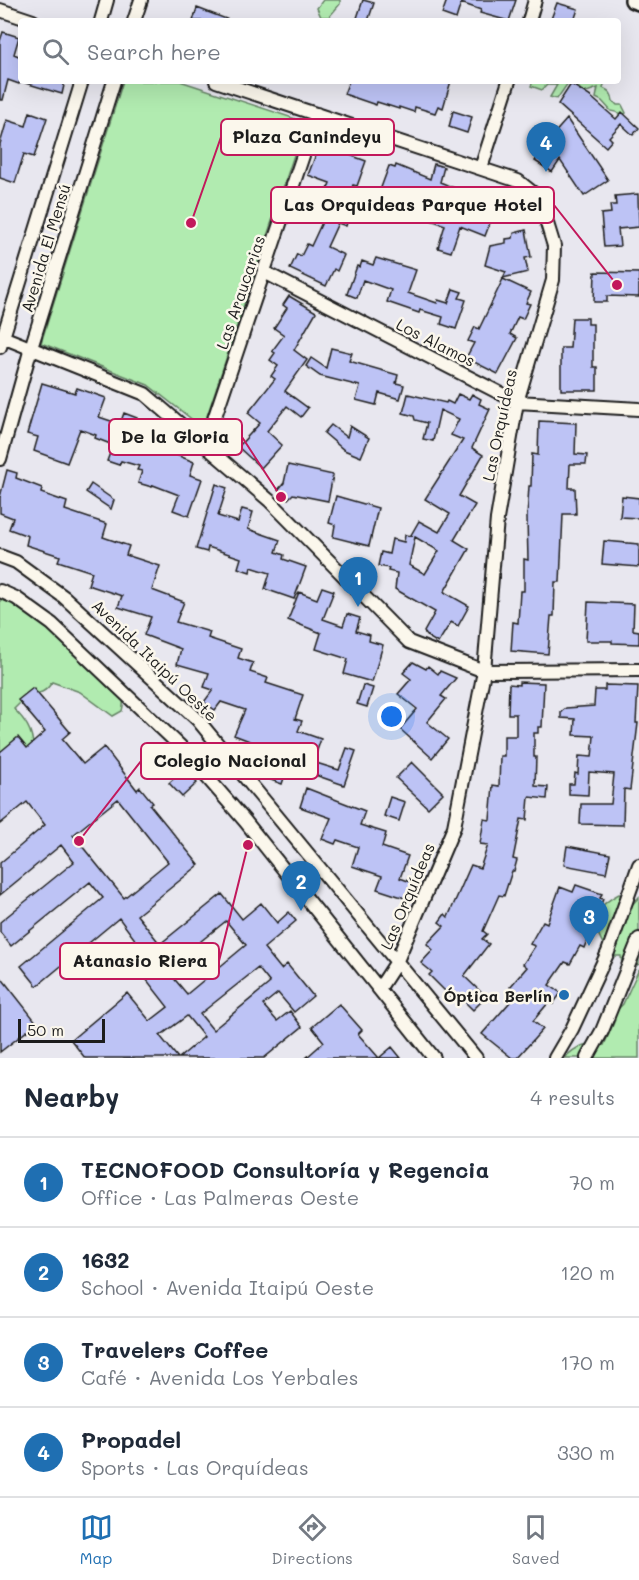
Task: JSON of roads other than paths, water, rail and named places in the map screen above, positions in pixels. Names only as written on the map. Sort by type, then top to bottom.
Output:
[{"type":"main road","points":[[633,0],[639,2]]},
{"type":"street","points":[[102,18],[107,0]]},
{"type":"street","points":[[135,18],[141,0]]},
{"type":"street","points":[[530,18],[536,0]]},
{"type":"street","points":[[0,10],[24,18]]},
{"type":"street","name":"Avenida El Mensú","points":[[1,340],[81,84]]},
{"type":"street","name":"Avenida El Mensú","points":[[0,459],[113,84]]},
{"type":"street","name":"Las Orquídeas","points":[[225,84],[518,181],[533,193],[546,220],[554,246],[553,280],[517,402],[497,519],[484,671],[454,827],[396,963],[379,989]]},
{"type":"street","points":[[481,168],[508,84]]},
{"type":"street","name":"Las Araucarias","points":[[205,446],[317,114]]},
{"type":"street","name":"Los Alamos","points":[[264,272],[517,402],[639,409]]},
{"type":"street","points":[[1,340],[32,348],[145,394],[270,501],[409,642],[484,671],[639,670]]},
{"type":"street","name":"Avenida Itaipú Oeste","points":[[0,556],[16,562],[64,597],[196,719],[476,1058]]},
{"type":"street","points":[[0,591],[16,598],[52,624],[180,746],[245,821],[435,1058]]},
{"type":"street","points":[[555,1058],[572,1029],[608,952],[639,866]]},
{"type":"street","points":[[587,1058],[602,1031],[639,939]]},
{"type":"place","name":"Propadel","points":[[546,172]]},
{"type":"place","name":"Plaza Canindeyu","points":[[191,223]]},
{"type":"place","name":"Las Orquideas Parque Hotel","points":[[617,285]]},
{"type":"place","name":"De la Gloria","points":[[281,497]]},
{"type":"place","name":"TECNOFOOD Consultoría y Regencia","points":[[358,607]]},
{"type":"place","name":"Colegio Nacional","points":[[79,841]]},
{"type":"place","name":"Atanasio Riera","points":[[248,845]]},
{"type":"place","name":"1632","points":[[301,911]]},
{"type":"place","name":"Travelers Coffee","points":[[589,946]]},
{"type":"place","name":"Óptica Berlín","points":[[564,995]]}]
